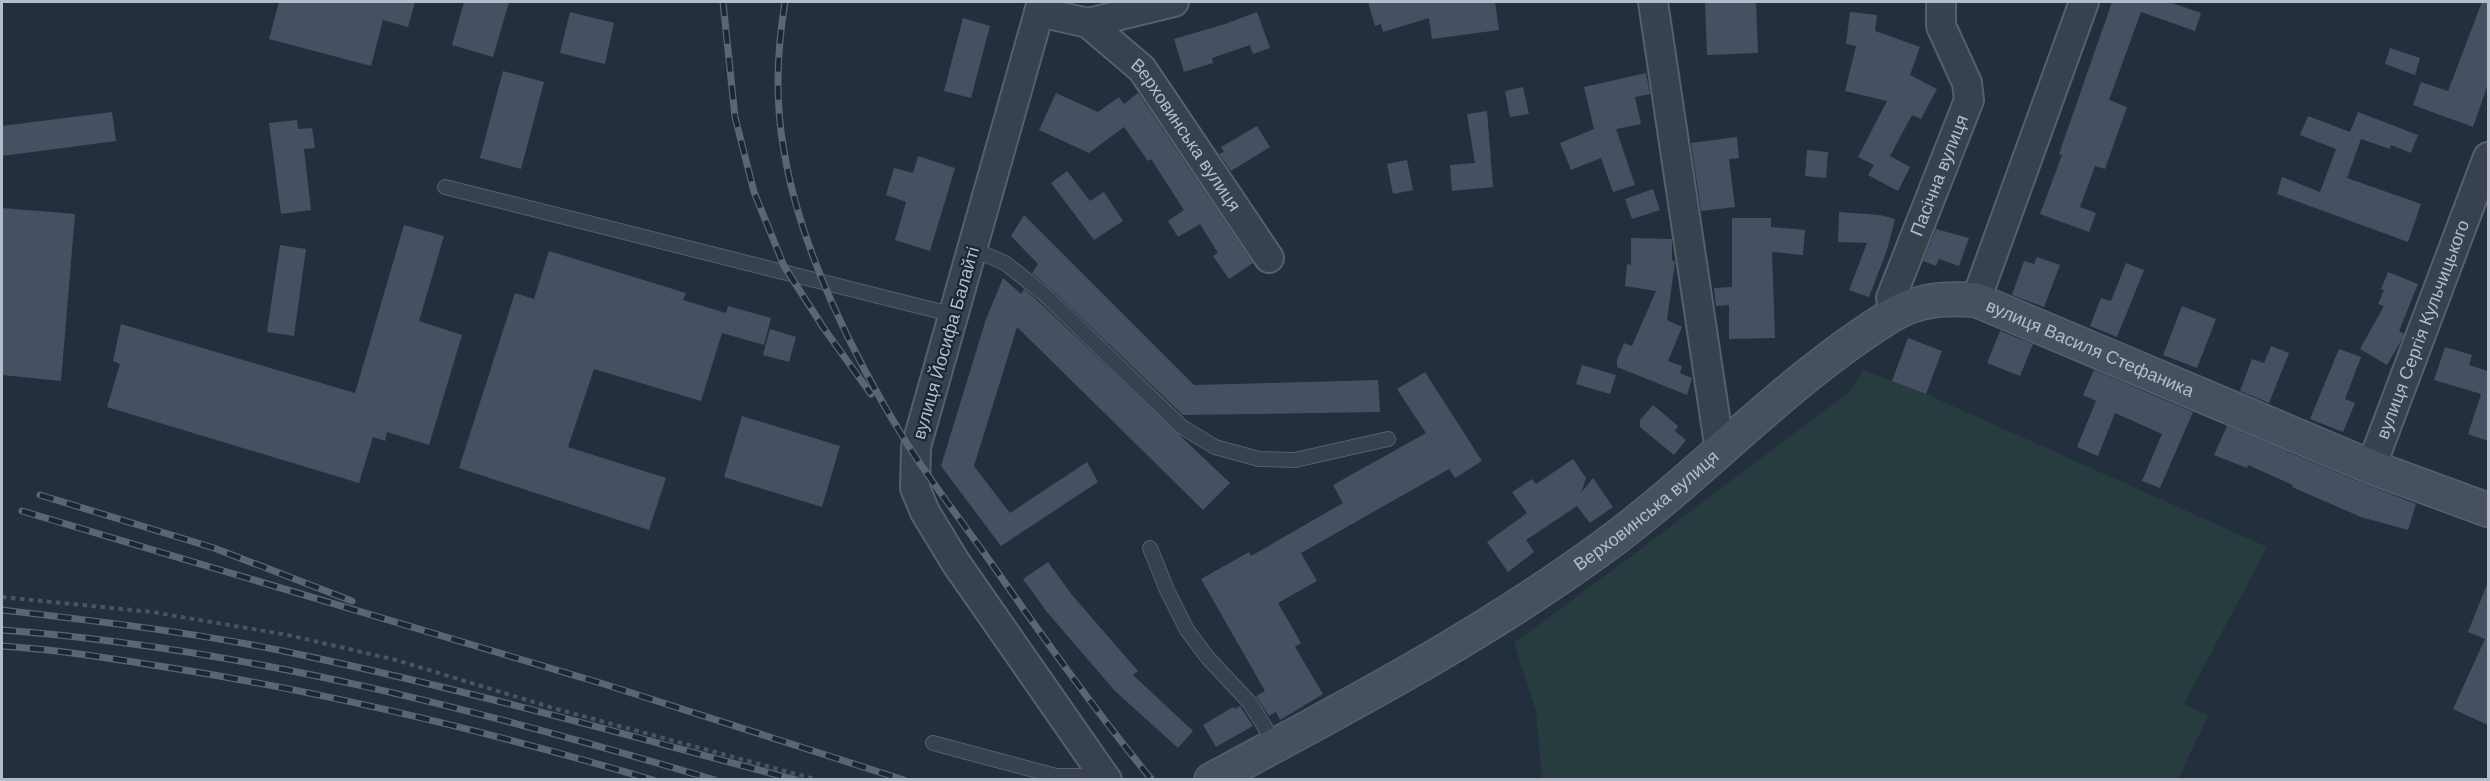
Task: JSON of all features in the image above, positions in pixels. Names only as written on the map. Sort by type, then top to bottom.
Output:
[{"type":"street","name":"Верховинська вулиця","points":[[1088,23],[1174,2]]},
{"type":"street","name":"Верховинська вулиця","points":[[1211,780],[1455,646],[1531,598],[1603,547],[1720,451],[1653,2]]},
{"type":"street","name":"Пасічна вулиця","points":[[1894,314],[1891,298],[1969,100],[1967,83],[1941,26],[1941,2]]},
{"type":"street","points":[[1976,300],[2084,2]]},
{"type":"street","name":"Верховинська вулиця","points":[[1040,7],[1088,23],[1142,69],[1269,258]]},
{"type":"street","name":"вулиця Йосифа Балайті","points":[[1040,7],[916,447],[915,489],[925,512],[956,563],[1105,778]]},
{"type":"street","name":"вулиця Сергія Кульчицького","points":[[2371,467],[2488,157]]},
{"type":"street","name":"вулиця Василя Стефаника","points":[[1720,451],[1823,363],[1894,314],[1917,304],[1945,298],[1976,300],[2371,467],[2488,510]]},
{"type":"lane","points":[[445,187],[954,315]]},
{"type":"lane","points":[[973,249],[1005,263],[1043,293],[1182,427],[1215,447],[1259,459],[1295,460],[1388,439]]},
{"type":"lane","points":[[1150,548],[1186,630],[1208,658],[1250,703],[1276,745]]},
{"type":"lane","points":[[933,743],[1056,776],[1105,778]]},
{"type":"path","points":[[2,597],[152,612],[288,634],[396,660],[553,708],[818,780]]},
{"type":"green space","points":[[1863,370],[1926,394],[2267,547],[2184,704],[2208,716],[2178,779],[1542,779],[1536,711],[1514,643],[1850,392]]},
{"type":"building","points":[[279,2],[415,2],[408,27],[383,20],[371,66],[269,39]]},
{"type":"building","points":[[464,2],[509,2],[493,57],[452,45]]},
{"type":"building","points":[[1368,2],[1495,2],[1499,30],[1432,39],[1429,18],[1383,32],[1381,24],[1375,26]]},
{"type":"building","points":[[1705,2],[1756,2],[1758,53],[1707,55]]},
{"type":"building","points":[[2112,2],[2169,2],[2201,13],[2195,31],[2141,12],[2109,100],[2127,107],[2105,169],[2095,166],[2080,207],[2096,213],[2089,232],[2040,214],[2062,155],[2059,154]]},
{"type":"building","points":[[2482,2],[2488,2],[2488,84],[2473,127],[2413,105],[2421,82],[2448,91]]},
{"type":"building","points":[[570,12],[614,23],[605,64],[560,53]]},
{"type":"building","points":[[1257,12],[1270,48],[1253,54],[1250,45],[1212,58],[1213,63],[1184,72],[1174,39]]},
{"type":"building","points":[[1850,12],[1877,15],[1875,31],[1920,47],[1910,75],[1937,89],[1921,119],[1912,115],[1890,156],[1910,167],[1898,191],[1868,175],[1874,165],[1858,157],[1887,101],[1845,91],[1856,46],[1846,44]]},
{"type":"building","points":[[963,18],[990,26],[971,98],[944,91]]},
{"type":"building","points":[[2390,48],[2420,58],[2415,75],[2385,64]]},
{"type":"building","points":[[503,71],[544,82],[521,169],[480,158]]},
{"type":"building","points":[[1646,73],[1650,94],[1635,97],[1641,124],[1616,129],[1635,185],[1613,192],[1601,158],[1571,170],[1560,143],[1594,129],[1584,87]]},
{"type":"building","points":[[1523,87],[1529,114],[1510,117],[1505,91]]},
{"type":"building","points":[[1056,93],[1098,112],[1119,97],[1124,104],[1138,93],[1253,263],[1229,279],[1213,256],[1218,253],[1200,224],[1178,237],[1168,221],[1184,210],[1151,159],[1148,161],[1124,127],[1089,153],[1039,130]]},
{"type":"building","points":[[1487,111],[1493,187],[1452,191],[1450,165],[1475,163],[1467,114]]},
{"type":"building","points":[[112,112],[116,141],[2,156],[2,126]]},
{"type":"building","points":[[2358,112],[2418,135],[2411,153],[2391,145],[2390,149],[2361,139],[2347,178],[2421,204],[2408,242],[2277,194],[2282,177],[2320,192],[2336,149],[2300,135],[2308,116],[2350,132]]},
{"type":"building","points":[[297,120],[298,129],[312,128],[315,148],[304,149],[311,210],[281,214],[269,123]]},
{"type":"building","points":[[1257,126],[1270,147],[1231,171],[1219,154],[1224,152],[1221,147]]},
{"type":"building","points":[[1737,137],[1739,158],[1729,159],[1735,207],[1701,211],[1691,143]]},
{"type":"building","points":[[1807,150],[1828,152],[1826,178],[1805,176]]},
{"type":"building","points":[[918,156],[955,168],[930,251],[895,240],[906,202],[886,195],[894,168],[913,173]]},
{"type":"building","points":[[1407,160],[1413,190],[1393,194],[1387,164]]},
{"type":"building","points":[[1067,171],[1090,201],[1104,192],[1123,221],[1094,240],[1051,183]]},
{"type":"building","points":[[1653,189],[1660,210],[1632,219],[1625,199]]},
{"type":"building","points":[[2,208],[75,214],[61,381],[2,375]]},
{"type":"building","points":[[1839,212],[1880,215],[1895,219],[1887,250],[1869,297],[1849,290],[1867,243],[1838,242]]},
{"type":"building","points":[[1024,215],[1194,385],[1378,380],[1380,412],[1183,415],[1032,273],[1038,264],[1011,236]]},
{"type":"building","points":[[1732,218],[1771,218],[1771,227],[1805,230],[1803,255],[1772,252],[1775,338],[1729,339],[1729,305],[1716,306],[1714,288],[1732,287]]},
{"type":"building","points":[[404,225],[444,236],[419,321],[462,335],[429,445],[387,432],[385,441],[373,437],[359,483],[107,407],[120,364],[113,361],[121,324],[355,393]]},
{"type":"building","points":[[1936,229],[1969,238],[1959,266],[1939,259],[1936,266],[1923,261]]},
{"type":"building","points":[[1631,238],[1672,239],[1672,260],[1675,262],[1667,320],[1682,327],[1668,361],[1682,366],[1680,373],[1692,378],[1687,395],[1617,367],[1617,360],[1624,343],[1632,346],[1656,291],[1625,286],[1627,264],[1631,265]]},
{"type":"building","points":[[280,245],[306,249],[294,336],[267,332]]},
{"type":"building","points":[[549,251],[686,293],[683,300],[726,313],[728,306],[771,318],[764,345],[722,333],[701,401],[594,369],[568,447],[666,478],[649,530],[459,468],[515,293],[534,299]]},
{"type":"building","points":[[2037,257],[2060,265],[2044,307],[2012,295],[2024,261],[2034,264]]},
{"type":"building","points":[[2126,263],[2144,270],[2117,337],[2090,326],[2101,298],[2111,301]]},
{"type":"building","points":[[2388,272],[2418,284],[2399,331],[2404,334],[2387,365],[2360,349],[2384,306],[2378,304]]},
{"type":"building","points":[[1003,278],[1021,294],[1024,289],[1037,300],[1230,483],[1203,510],[1017,327],[974,466],[1010,513],[1087,462],[1098,482],[1001,546],[941,466],[986,319]]},
{"type":"building","points":[[2182,306],[2216,319],[2197,368],[2163,355]]},
{"type":"building","points":[[770,329],[796,337],[789,362],[763,355]]},
{"type":"building","points":[[2000,331],[2033,344],[2020,376],[1987,363]]},
{"type":"building","points":[[1908,338],[1942,351],[1926,394],[1892,381]]},
{"type":"building","points":[[2271,346],[2289,353],[2269,403],[2240,391],[2252,359],[2264,363]]},
{"type":"building","points":[[2445,347],[2472,355],[2469,365],[2488,371],[2488,441],[2468,434],[2481,394],[2434,380]]},
{"type":"building","points":[[2339,349],[2361,357],[2345,399],[2355,403],[2343,432],[2310,419]]},
{"type":"building","points":[[1582,365],[1616,375],[1610,394],[1576,384]]},
{"type":"building","points":[[2094,370],[2193,412],[2160,488],[2142,481],[2162,434],[2115,413],[2098,456],[2077,447],[2096,401],[2083,395]]},
{"type":"building","points":[[1425,372],[1482,461],[1455,478],[1449,469],[1301,553],[1317,581],[1278,603],[1301,643],[1295,647],[1323,694],[1280,720],[1276,712],[1269,716],[1256,696],[1265,691],[1201,579],[1249,552],[1251,556],[1343,503],[1333,485],[1426,433],[1397,389]]},
{"type":"building","points":[[1653,405],[1678,426],[1675,431],[1686,440],[1674,455],[1640,427],[1640,420]]},
{"type":"building","points":[[742,416],[840,446],[822,507],[724,477]]},
{"type":"building","points":[[2227,426],[2416,504],[2408,530],[2361,517],[2248,465],[2247,468],[2214,455]]},
{"type":"building","points":[[1573,459],[1586,478],[1581,493],[1593,478],[1613,507],[1590,523],[1577,506],[1526,540],[1534,552],[1508,572],[1487,542],[1527,513],[1512,492],[1532,479],[1536,484]]},
{"type":"building","points":[[1048,562],[1072,595],[1138,671],[1133,675],[1193,731],[1178,748],[1115,691],[1047,612],[1023,579]]},
{"type":"building","points":[[2488,582],[2488,725],[2453,709],[2485,639],[2468,632]]},
{"type":"building","points":[[1240,706],[1253,726],[1216,747],[1203,725],[1233,707],[1235,709]]},
{"type":"railway","points":[[723,2],[735,117],[754,192],[784,266],[825,330],[871,394]]},
{"type":"railway","points":[[785,2],[778,76],[781,132],[802,226],[831,302],[867,375],[925,472],[1067,670],[1152,780]]},
{"type":"railway","points":[[40,495],[214,548],[352,601]]},
{"type":"railway","points":[[22,511],[607,685],[904,780]]},
{"type":"railway","points":[[2,610],[196,635],[311,657],[494,700],[796,780]]},
{"type":"railway","points":[[2,630],[183,651],[273,667],[451,707],[628,754],[715,780]]},
{"type":"railway","points":[[2,646],[49,650],[249,681],[423,718],[653,780]]}]
